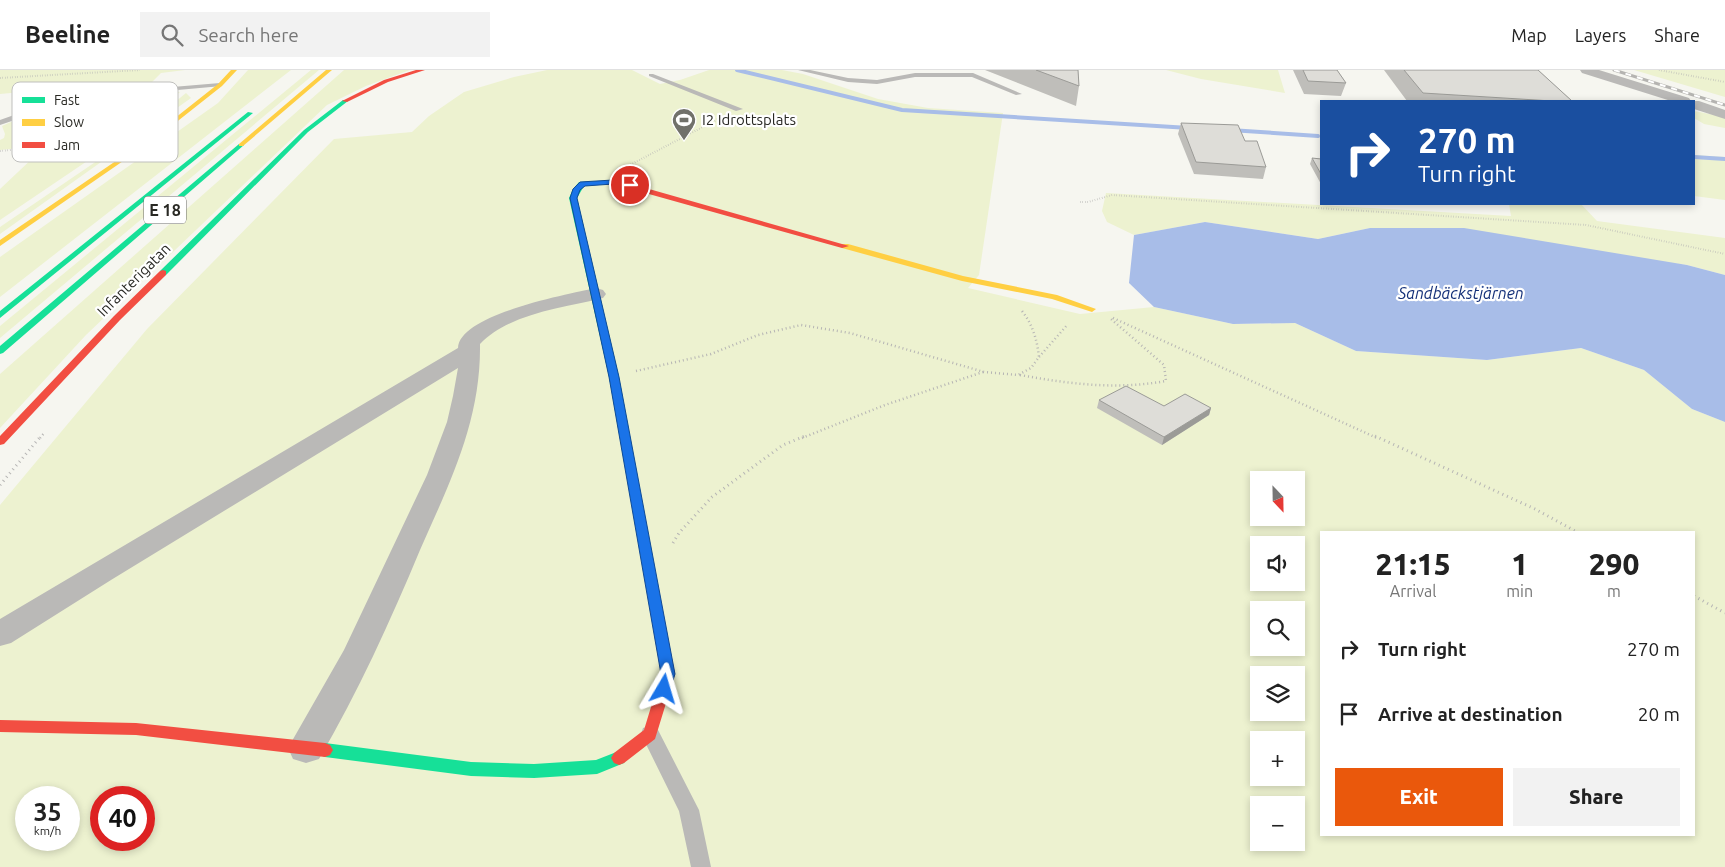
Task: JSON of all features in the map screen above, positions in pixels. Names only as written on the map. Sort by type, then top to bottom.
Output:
[{"type":"main road","points":[[178,118],[220,85],[234,70]]},
{"type":"main road","name":"E 18","points":[[0,351],[329,70]]},
{"type":"main road","name":"Infanterigatan","points":[[0,442],[116,318],[306,131],[346,100],[386,81],[422,70]]},
{"type":"main road","name":"E 18","points":[[0,315],[258,107]]},
{"type":"main road","points":[[0,244],[118,162]]},
{"type":"main road","points":[[0,726],[136,729],[306,748],[471,770],[534,771],[597,767],[623,757],[650,734],[668,674],[614,377],[574,198],[577,189],[582,184],[613,182],[630,185],[661,196],[962,278],[1054,297],[1088,308]]},
{"type":"street","points":[[1586,70],[1681,100]]},
{"type":"street","points":[[1695,104],[1725,115]]},
{"type":"street","points":[[306,748],[332,706],[354,664],[418,523],[452,442],[467,383],[469,343],[472,339],[500,321],[532,310],[596,294]]},
{"type":"street","points":[[0,634],[125,556],[469,351]]},
{"type":"lane","points":[[801,70],[848,80],[877,82],[915,75],[973,76],[1018,94]]},
{"type":"lane","points":[[908,70],[915,75]]},
{"type":"lane","points":[[651,75],[739,109]]},
{"type":"lane","points":[[178,89],[220,85]]},
{"type":"lane","points":[[0,123],[12,119]]},
{"type":"lane","points":[[650,734],[689,810],[701,867]]},
{"type":"path","points":[[0,78],[140,70]]},
{"type":"path","points":[[1659,70],[1725,82]]},
{"type":"path","points":[[636,163],[739,109]]},
{"type":"path","points":[[1080,202],[1112,196],[1358,212],[1468,216],[1586,225],[1725,254]]},
{"type":"path","points":[[1005,286],[1028,318],[1037,340],[1039,357]]},
{"type":"path","points":[[1018,375],[1031,368],[1039,357],[1088,308]]},
{"type":"path","points":[[614,377],[711,354],[758,335],[801,324],[850,333],[984,372],[1018,375],[1090,387],[1138,387],[1166,381],[1164,364],[1107,316],[1535,509],[1575,531]]},
{"type":"path","points":[[651,578],[679,533],[712,496],[783,444],[984,372]]},
{"type":"path","points":[[0,484],[49,427]]},
{"type":"path","points":[[1695,597],[1725,613]]},
{"type":"green space","points":[[0,70],[185,70],[161,73],[152,82],[12,82],[12,93],[0,94]]},
{"type":"green space","points":[[248,70],[291,70],[178,158],[178,131],[218,103]]},
{"type":"green space","points":[[311,70],[319,70],[0,338],[0,326]]},
{"type":"green space","points":[[344,70],[410,70],[366,86],[327,105],[86,335],[0,428],[0,374]]},
{"type":"green space","points":[[547,70],[632,70],[660,84],[680,80],[709,70],[782,70],[803,74],[878,99],[928,108],[1003,113],[979,275],[968,288],[1080,314],[1154,307],[1233,324],[1295,323],[1356,351],[1487,360],[1581,348],[1644,370],[1692,409],[1725,422],[1725,867],[0,867],[0,505],[147,329],[334,139],[412,132],[429,116],[464,92],[514,77]]},
{"type":"green space","points":[[1166,70],[1278,70],[1285,93],[1201,79]]},
{"type":"green space","points":[[1634,70],[1725,70],[1725,97]]},
{"type":"green space","points":[[186,93],[191,98],[178,107],[178,100]]},
{"type":"green space","points":[[1695,111],[1725,117],[1725,128],[1704,124],[1695,119]]},
{"type":"green space","points":[[12,121],[12,149],[0,150],[0,140],[4,138],[5,134],[2,126]]},
{"type":"green space","points":[[1695,155],[1725,157],[1725,200],[1695,196]]},
{"type":"green space","points":[[29,162],[86,162],[0,220],[0,189]]},
{"type":"green space","points":[[95,162],[101,162],[0,234],[0,227]]},
{"type":"green space","points":[[134,162],[173,162],[0,297],[0,257]]},
{"type":"green space","points":[[1106,193],[1511,216],[1509,205],[1582,205],[1597,221],[1725,238],[1725,275],[1687,265],[1370,228],[1318,239],[1205,222],[1134,235],[1107,222],[1102,211]]},
{"type":"water","name":"Sandbäckstjärnen","points":[[1205,222],[1318,239],[1370,228],[1464,228],[1687,265],[1725,275],[1725,422],[1692,409],[1644,370],[1581,348],[1487,360],[1356,351],[1295,323],[1233,324],[1154,307],[1129,283],[1134,235]]},
{"type":"building","points":[[1036,70],[1078,70],[1079,86]]},
{"type":"building","points":[[1303,70],[1337,70],[1346,83],[1308,81]]},
{"type":"building","points":[[1404,70],[1538,70],[1571,100],[1536,100],[1423,93]]},
{"type":"building","points":[[1181,123],[1238,125],[1245,141],[1257,141],[1266,167],[1196,162]]},
{"type":"building","points":[[1312,158],[1320,159],[1320,172]]},
{"type":"building","points":[[1126,386],[1164,406],[1185,394],[1211,408],[1164,437],[1099,400]]},
{"type":"waterway","points":[[737,70],[902,110],[1189,128]]},
{"type":"waterway","points":[[1230,130],[1318,136]]},
{"type":"waterway","points":[[1695,157],[1725,159]]},
{"type":"railway","points":[[1614,70],[1725,105]]},
{"type":"traffic: fast","points":[[163,273],[306,131],[345,101]]},
{"type":"traffic: fast","points":[[0,315],[250,113]]},
{"type":"traffic: fast","points":[[0,351],[241,145]]},
{"type":"traffic: fast","points":[[606,183],[582,184],[577,189],[573,198],[614,377],[652,586]]},
{"type":"traffic: fast","points":[[325,750],[471,769],[534,771],[597,767],[619,758]]},
{"type":"traffic: slow","points":[[178,118],[220,85],[234,70]]},
{"type":"traffic: slow","points":[[241,145],[329,70]]},
{"type":"traffic: slow","points":[[0,244],[118,162]]},
{"type":"traffic: slow","points":[[845,246],[962,278],[1054,297],[1092,309]]},
{"type":"traffic: jam","points":[[345,101],[386,81],[422,70]]},
{"type":"traffic: jam","points":[[606,183],[632,187],[845,246]]},
{"type":"traffic: jam","points":[[0,442],[117,318],[163,273]]},
{"type":"traffic: jam","points":[[619,758],[650,734],[668,674],[652,586]]},
{"type":"traffic: jam","points":[[0,726],[136,729],[325,750]]},
{"type":"place","name":"I2 Idrottsplats","points":[[684,141]]},
{"type":"route","points":[[630,185],[613,182],[582,184],[577,189],[574,198],[614,377],[668,674],[664,689]]}]
